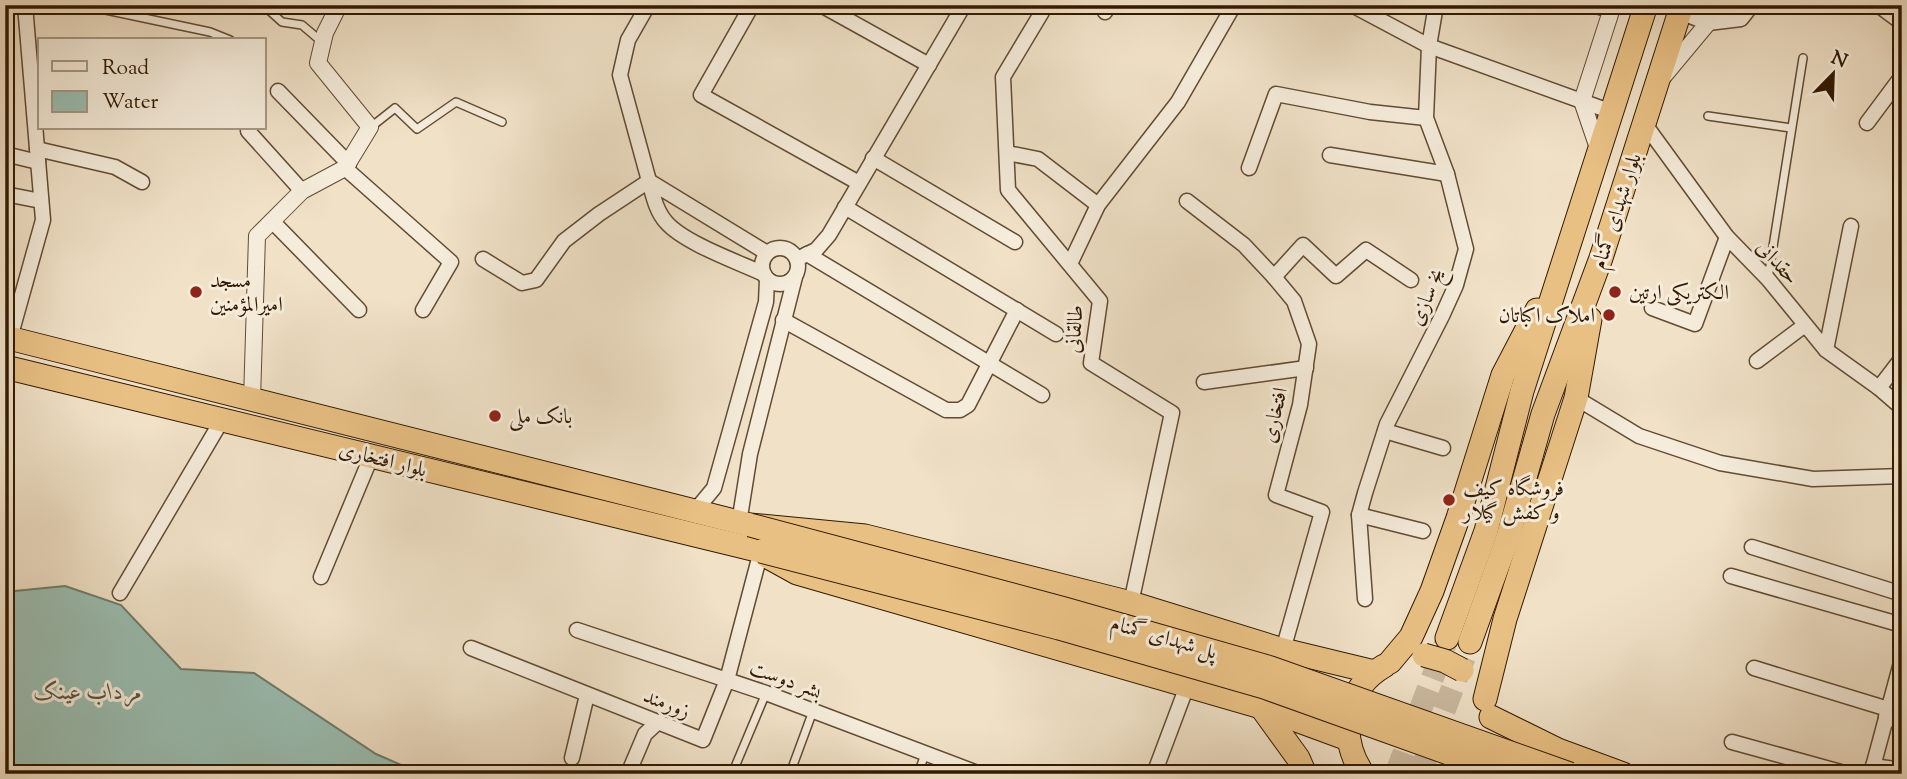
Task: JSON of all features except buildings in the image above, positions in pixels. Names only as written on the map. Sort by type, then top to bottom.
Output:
[{"type":"highway","name":"بلوار شهدای گمنام","points":[[1646,5],[1522,391],[1459,640],[1507,537],[1543,414],[1601,258],[1681,9]]},
{"type":"highway","points":[[1354,761],[1347,720],[1352,702],[1361,685],[1411,637],[1432,591],[1458,518],[1503,375],[1568,248]]},
{"type":"highway","points":[[1475,774],[1486,754],[1491,736],[1488,708],[1505,619],[1576,398],[1601,258]]},
{"type":"highway","name":"بلوار افتخاری","points":[[8,337],[745,524]]},
{"type":"highway","name":"بلوار افتخاری","points":[[5,367],[761,551]]},
{"type":"highway","points":[[745,524],[864,536],[1131,603],[1283,650],[1382,667],[1424,655],[1445,661],[1462,670],[1476,683],[1488,708],[1558,750],[1623,774]]},
{"type":"highway","name":"پل شهدای گمنام","points":[[745,524],[1065,609],[1271,668],[1570,774]]},
{"type":"highway","points":[[761,551],[797,573],[1261,706],[1354,761]]},
{"type":"highway","name":"پل شهدای گمنام","points":[[761,551],[1046,625],[1264,687],[1507,774]]},
{"type":"highway","points":[[1133,670],[1150,667],[1163,655],[1167,646],[1168,624],[1160,611]]},
{"type":"highway","points":[[1261,706],[1283,700],[1294,681],[1295,670],[1291,659],[1283,650]]},
{"type":"highway","points":[[1261,706],[1298,758],[1305,774]]},
{"type":"highway","points":[[1549,774],[1558,750]]},
{"type":"street","points":[[8,337],[11,310],[43,220],[37,156],[35,63],[25,5]]},
{"type":"street","points":[[252,400],[257,236],[302,191],[347,166],[370,127],[318,63],[325,33],[339,5]]},
{"type":"street","points":[[648,5],[628,40],[620,75],[656,204],[666,222],[685,237],[778,284],[785,284],[795,277]]},
{"type":"street","points":[[752,5],[702,95],[859,183]]},
{"type":"street","points":[[821,5],[929,65]]},
{"type":"street","points":[[802,256],[816,250],[845,207],[964,5]]},
{"type":"street","points":[[1070,264],[1098,205],[1178,102],[1234,5]]},
{"type":"street","points":[[1352,5],[1429,46],[1612,112]]},
{"type":"street","name":"یخ سازی","points":[[1365,598],[1359,515],[1385,432],[1443,316],[1456,285],[1466,249],[1447,174],[1426,118],[1429,46],[1436,5]]},
{"type":"street","points":[[1594,5],[1612,8],[1582,101],[1599,151]]},
{"type":"street","points":[[1657,84],[1708,23],[1714,5]]},
{"type":"street","points":[[1681,9],[1708,23],[1741,19],[1752,5]]},
{"type":"street","points":[[1878,5],[1902,23]]},
{"type":"street","name":"طالقانی","points":[[1042,12],[1003,77],[1008,190],[1100,301],[1091,363],[1172,413],[1131,603]]},
{"type":"street","points":[[1867,123],[1902,76]]},
{"type":"street","points":[[278,91],[347,166],[452,262],[423,310]]},
{"type":"street","points":[[1249,168],[1276,94],[1370,112],[1426,118]]},
{"type":"street","name":"حقدانی","points":[[1644,123],[1727,237],[1768,279],[1826,350],[1902,408]]},
{"type":"street","points":[[248,131],[302,191]]},
{"type":"street","points":[[1007,153],[1038,159],[1098,205]]},
{"type":"street","points":[[5,154],[115,167],[142,182]]},
{"type":"street","points":[[1330,155],[1447,174]]},
{"type":"street","points":[[873,158],[1015,242]]},
{"type":"street","points":[[649,181],[767,253]]},
{"type":"street","points":[[483,259],[522,283],[536,280],[564,241],[649,181]]},
{"type":"street","points":[[5,194],[41,201]]},
{"type":"street","name":"افتخاری","points":[[1187,201],[1244,245],[1274,276],[1294,301],[1309,344],[1300,404],[1276,495],[1322,512],[1283,650]]},
{"type":"street","points":[[845,207],[1056,334]]},
{"type":"street","points":[[272,221],[359,310]]},
{"type":"street","points":[[1826,350],[1851,226]]},
{"type":"street","points":[[1652,308],[1695,324],[1727,237]]},
{"type":"street","points":[[1274,276],[1303,246],[1336,276],[1366,250],[1411,280]]},
{"type":"street","points":[[695,511],[714,488],[766,302],[766,277],[762,263],[771,249],[783,247],[802,256],[1042,395]]},
{"type":"street","points":[[745,524],[750,454],[767,379],[802,256]]},
{"type":"street","points":[[783,320],[946,410],[960,410],[968,405],[1017,310]]},
{"type":"street","points":[[1757,361],[1805,326]]},
{"type":"street","points":[[1879,388],[1902,358]]},
{"type":"street","points":[[1204,382],[1306,368]]},
{"type":"street","points":[[746,373],[767,379]]},
{"type":"street","points":[[1576,398],[1639,436],[1720,463],[1814,480],[1902,476]]},
{"type":"street","points":[[120,593],[222,420]]},
{"type":"street","points":[[1385,432],[1443,448]]},
{"type":"street","points":[[321,577],[371,457]]},
{"type":"street","points":[[1359,515],[1423,531]]},
{"type":"street","points":[[1752,547],[1902,594]]},
{"type":"street","name":"زورمند","points":[[471,648],[703,740],[727,680],[761,551]]},
{"type":"street","points":[[1731,576],[1902,625]]},
{"type":"street","name":"بشر دوست","points":[[577,630],[727,680],[980,774]]},
{"type":"street","points":[[1902,659],[1899,681],[1887,713],[1872,770],[1902,770]]},
{"type":"street","points":[[1754,668],[1887,713],[1902,723]]},
{"type":"street","points":[[1154,774],[1187,686]]},
{"type":"street","points":[[572,758],[587,695]]},
{"type":"street","points":[[628,774],[645,734],[658,722]]},
{"type":"street","points":[[1732,742],[1847,774]]},
{"type":"lane","points":[[34,5],[87,6],[210,32],[225,38]]},
{"type":"lane","points":[[263,5],[282,22],[302,24],[323,43]]},
{"type":"lane","points":[[1768,279],[1802,58]]},
{"type":"lane","points":[[370,127],[395,108],[417,129],[456,102],[502,122]]},
{"type":"lane","points":[[1708,116],[1791,128]]},
{"type":"lane","points":[[732,774],[766,694]]},
{"type":"lane","points":[[793,774],[792,768],[813,711]]},
{"type":"lane","points":[[918,774],[925,753]]},
{"type":"water","name":"مرداب عینک","points":[[65,586],[121,605],[181,669],[254,673],[376,754],[422,774],[5,774],[5,592]]},
{"type":"tunnel","points":[[1396,774],[1446,642]]},
{"type":"tunnel","points":[[1420,774],[1470,642]]},
{"type":"place","name":"مسجد امیرالمؤمنین","points":[[196,292]]},
{"type":"place","name":"الکتریکی ارتین","points":[[1615,292]]},
{"type":"place","name":"املاک اکباتان","points":[[1609,315]]},
{"type":"place","name":"بانک ملی","points":[[495,416]]},
{"type":"place","name":"فروشگاه کیف و کفش گیلار","points":[[1449,500]]}]
